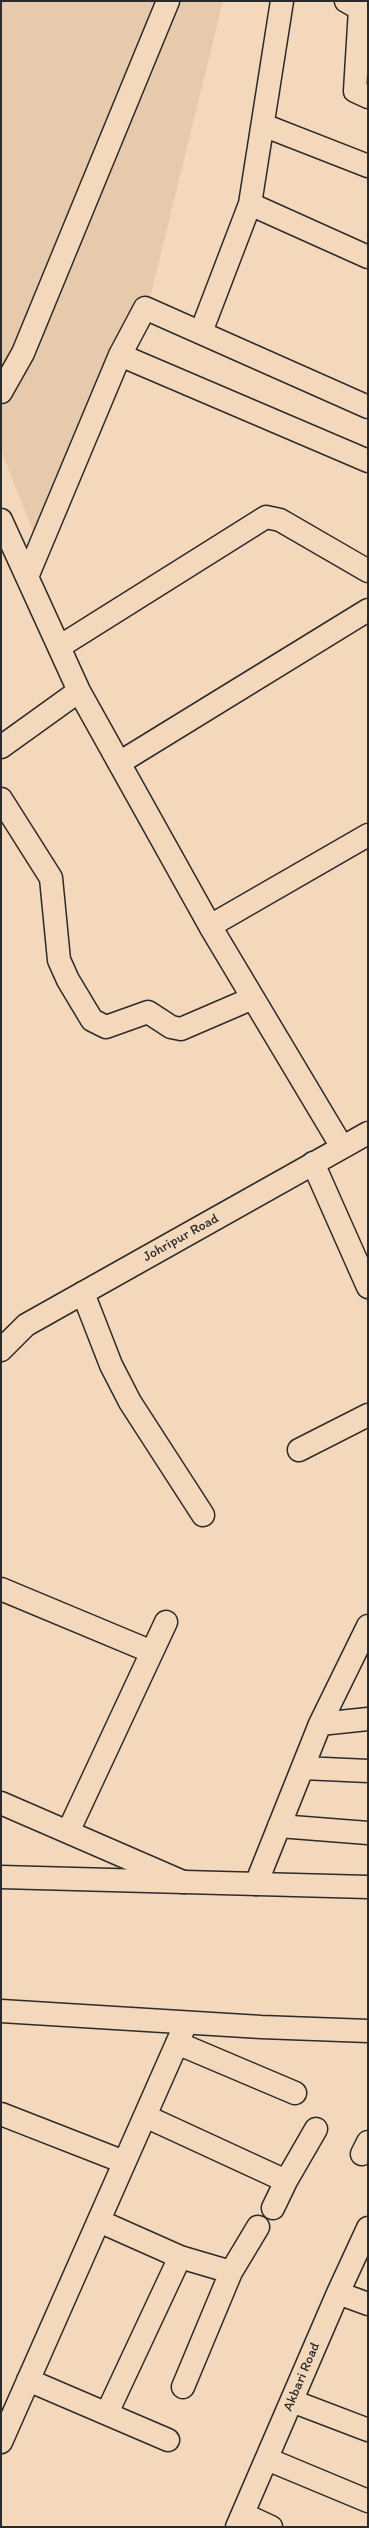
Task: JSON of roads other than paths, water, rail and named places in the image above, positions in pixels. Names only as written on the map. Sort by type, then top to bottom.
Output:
[{"type":"street","points":[[1,392],[23,353],[168,1]]},
{"type":"street","points":[[201,332],[250,204],[282,1]]},
{"type":"street","points":[[346,1],[360,8],[355,91],[368,97]]},
{"type":"street","points":[[263,125],[368,166]]},
{"type":"street","points":[[250,204],[368,257]]},
{"type":"street","points":[[27,577],[120,355],[145,308],[368,407]]},
{"type":"street","points":[[120,355],[368,461]]},
{"type":"street","points":[[59,647],[266,517],[280,520],[368,571]]},
{"type":"street","points":[[1,520],[79,691],[210,926],[342,1147]]},
{"type":"street","points":[[119,764],[368,610]]},
{"type":"street","points":[[1,747],[79,691]]},
{"type":"street","points":[[1,799],[51,878],[59,960],[68,980],[92,1020],[106,1027],[148,1012],[171,1027],[181,1029],[253,998]]},
{"type":"street","points":[[210,926],[368,835]]},
{"type":"street","name":"Johripur Road","points":[[1,1350],[26,1325],[368,1133]]},
{"type":"street","points":[[313,1163],[368,1287]]},
{"type":"street","points":[[83,1293],[111,1365],[130,1402],[203,1515]]},
{"type":"street","points":[[299,1450],[368,1414]]},
{"type":"street","points":[[1,1589],[152,1652]]},
{"type":"street","points":[[68,1832],[166,1622]]},
{"type":"street","points":[[256,1884],[320,1724],[368,1626]]},
{"type":"street","points":[[320,1724],[368,1719]]},
{"type":"street","points":[[303,1768],[368,1771]]},
{"type":"street","points":[[1,1803],[183,1882]]},
{"type":"street","points":[[279,1826],[368,1833]]},
{"type":"street","points":[[1,1877],[368,1887]]},
{"type":"street","points":[[1,2011],[186,2023],[368,2031]]},
{"type":"street","points":[[1,2442],[186,2023]]},
{"type":"street","points":[[177,2043],[295,2093]]},
{"type":"street","points":[[1,2114],[124,2162]]},
{"type":"street","points":[[145,2116],[286,2181]]},
{"type":"street","points":[[273,2208],[286,2181],[316,2129]]},
{"type":"street","points":[[98,2221],[180,2257],[230,2272]]},
{"type":"street","points":[[183,2387],[230,2272],[258,2227]]},
{"type":"street","name":"Akbari Road","points":[[240,2521],[338,2293],[368,2228]]},
{"type":"street","points":[[107,2413],[180,2257]]},
{"type":"street","points":[[338,2293],[368,2304]]},
{"type":"street","points":[[28,2380],[168,2440]]},
{"type":"street","points":[[292,2401],[368,2430]]},
{"type":"street","points":[[267,2460],[368,2501]]},
{"type":"street","points":[[240,2521],[271,2527]]}]
